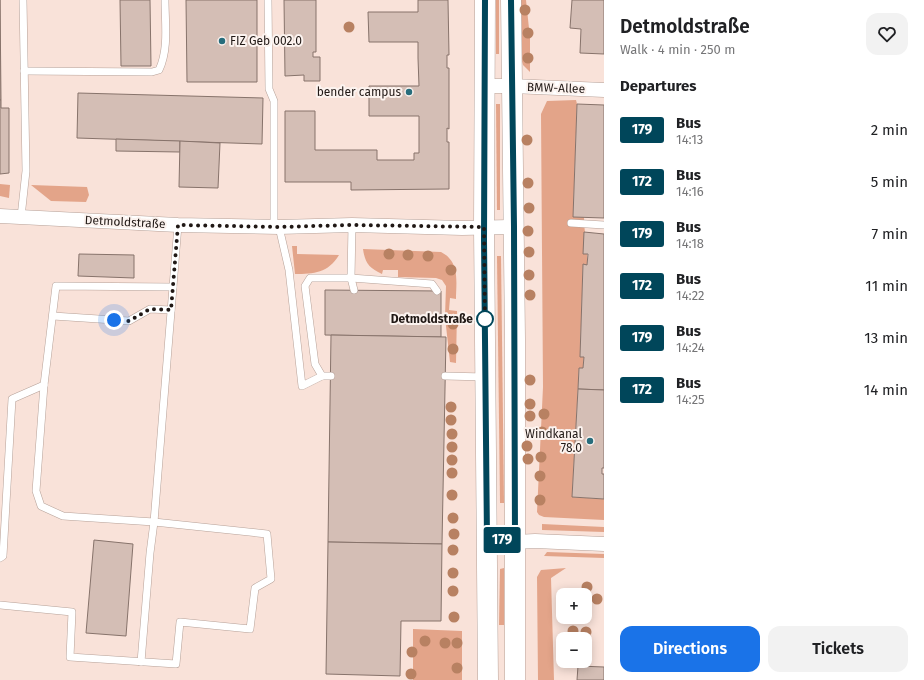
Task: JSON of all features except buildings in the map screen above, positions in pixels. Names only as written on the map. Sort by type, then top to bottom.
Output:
[{"type":"main road","points":[[485,0],[484,227],[488,680]]},
{"type":"main road","points":[[511,0],[514,227],[515,680]]},
{"type":"street","name":"BMW-Allee","points":[[484,86],[604,90]]},
{"type":"street","name":"Detmoldstraße","points":[[0,216],[178,225],[276,227],[352,225],[514,227]]},
{"type":"street","points":[[487,540],[604,544]]},
{"type":"lane","points":[[20,217],[26,171],[23,0]]},
{"type":"lane","points":[[24,71],[152,72],[159,70],[163,62],[166,40],[165,0]]},
{"type":"lane","points":[[268,0],[269,89],[274,101],[276,227],[289,270],[302,386],[322,376],[331,376]]},
{"type":"lane","points":[[571,223],[604,225]]},
{"type":"lane","points":[[141,662],[174,287],[178,225]]},
{"type":"lane","points":[[352,225],[351,278],[354,290]]},
{"type":"lane","points":[[322,376],[315,364],[305,286],[310,278],[351,278],[432,284],[437,291]]},
{"type":"lane","points":[[0,605],[72,612],[70,657],[176,664],[180,622],[250,628],[255,588],[271,579],[267,534],[154,522],[63,516],[41,506],[36,491],[44,385],[56,286],[174,287]]},
{"type":"lane","points":[[53,316],[129,321],[150,309],[171,310]]},
{"type":"lane","points":[[445,376],[486,377]]},
{"type":"lane","points":[[0,558],[3,556],[12,399],[44,385]]},
{"type":"shaded area","points":[[496,0],[499,0],[499,54],[496,54]]},
{"type":"shaded area","points":[[521,0],[526,0],[530,38],[530,72],[523,65],[521,58]]},
{"type":"shaded area","points":[[576,100],[573,216],[584,217],[587,265],[583,265],[580,356],[584,357],[583,368],[579,368],[572,497],[604,499],[604,520],[544,517],[539,515],[537,512],[543,387],[541,114],[547,101]]},
{"type":"shaded area","points":[[496,104],[500,104],[500,210],[497,210]]},
{"type":"shaded area","points":[[0,184],[10,185],[9,198],[0,196]]},
{"type":"shaded area","points":[[31,185],[87,187],[89,195],[86,202],[51,201]]},
{"type":"shaded area","points":[[292,246],[297,246],[297,254],[339,255],[330,266],[325,269],[308,274],[295,274]]},
{"type":"shaded area","points":[[363,249],[441,252],[448,257],[456,272],[456,299],[450,298],[449,310],[457,311],[456,363],[450,362],[445,317],[446,286],[442,280],[436,278],[398,277],[398,270],[383,270],[382,274],[374,270],[368,264]]},
{"type":"shaded area","points":[[497,256],[501,256],[504,503],[500,503]]},
{"type":"shaded area","points":[[542,524],[604,527],[604,532],[542,530]]},
{"type":"shaded area","points":[[547,552],[604,554],[604,558],[544,556]]},
{"type":"shaded area","points":[[504,568],[504,625],[499,625],[500,569]]},
{"type":"shaded area","points":[[566,568],[551,578],[554,680],[538,680],[537,577],[541,570]]},
{"type":"shaded area","points":[[413,629],[462,631],[462,680],[413,680]]},
{"type":"bus line","name":"179","points":[[485,0],[484,240],[487,540],[515,542],[515,339],[511,0]]},
{"type":"place","name":"FIZ Geb 002.0","points":[[222,41]]},
{"type":"place","name":"bender campus","points":[[409,92]]},
{"type":"place","name":"Detmoldstraße","points":[[485,319]]},
{"type":"place","name":"Windkanal 78.0","points":[[590,441]]},
{"type":"route","points":[[114,320],[129,321],[150,309],[171,310],[178,225],[279,227],[352,225],[462,228],[484,227],[485,324],[485,319]]}]
